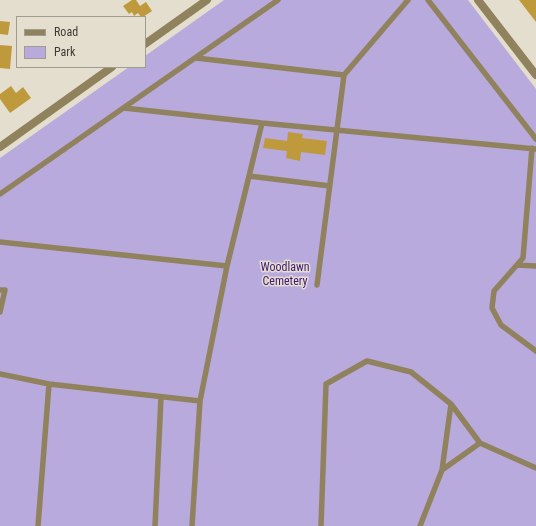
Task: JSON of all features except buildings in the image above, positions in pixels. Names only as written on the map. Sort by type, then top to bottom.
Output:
[{"type":"street","points":[[146,43],[207,0]]},
{"type":"street","points":[[478,0],[536,75]]},
{"type":"street","points":[[0,146],[111,68]]},
{"type":"lane","points":[[0,194],[278,0]]},
{"type":"lane","points":[[317,285],[344,75],[408,0]]},
{"type":"lane","points":[[428,0],[536,139]]},
{"type":"lane","points":[[196,58],[344,75]]},
{"type":"lane","points":[[124,108],[262,123],[534,148],[523,258],[494,291],[492,308],[502,325],[536,351]]},
{"type":"lane","points":[[192,526],[200,401],[228,266],[262,123]]},
{"type":"lane","points":[[249,176],[330,186]]},
{"type":"lane","points":[[0,242],[228,266]]},
{"type":"lane","points":[[517,265],[536,266]]},
{"type":"lane","points":[[0,290],[4,290],[0,312]]},
{"type":"lane","points":[[321,526],[326,384],[367,361],[411,372],[451,404],[480,443],[536,468]]},
{"type":"lane","points":[[0,374],[49,384],[200,401]]},
{"type":"lane","points":[[38,526],[49,384]]},
{"type":"lane","points":[[155,526],[161,397]]},
{"type":"lane","points":[[420,526],[442,470],[451,404]]},
{"type":"lane","points":[[442,470],[480,443]]},
{"type":"green space","name":"Woodlawn Cemetery","points":[[224,0],[468,0],[536,89],[536,526],[0,526],[0,158],[128,68],[146,68],[146,55]]}]
